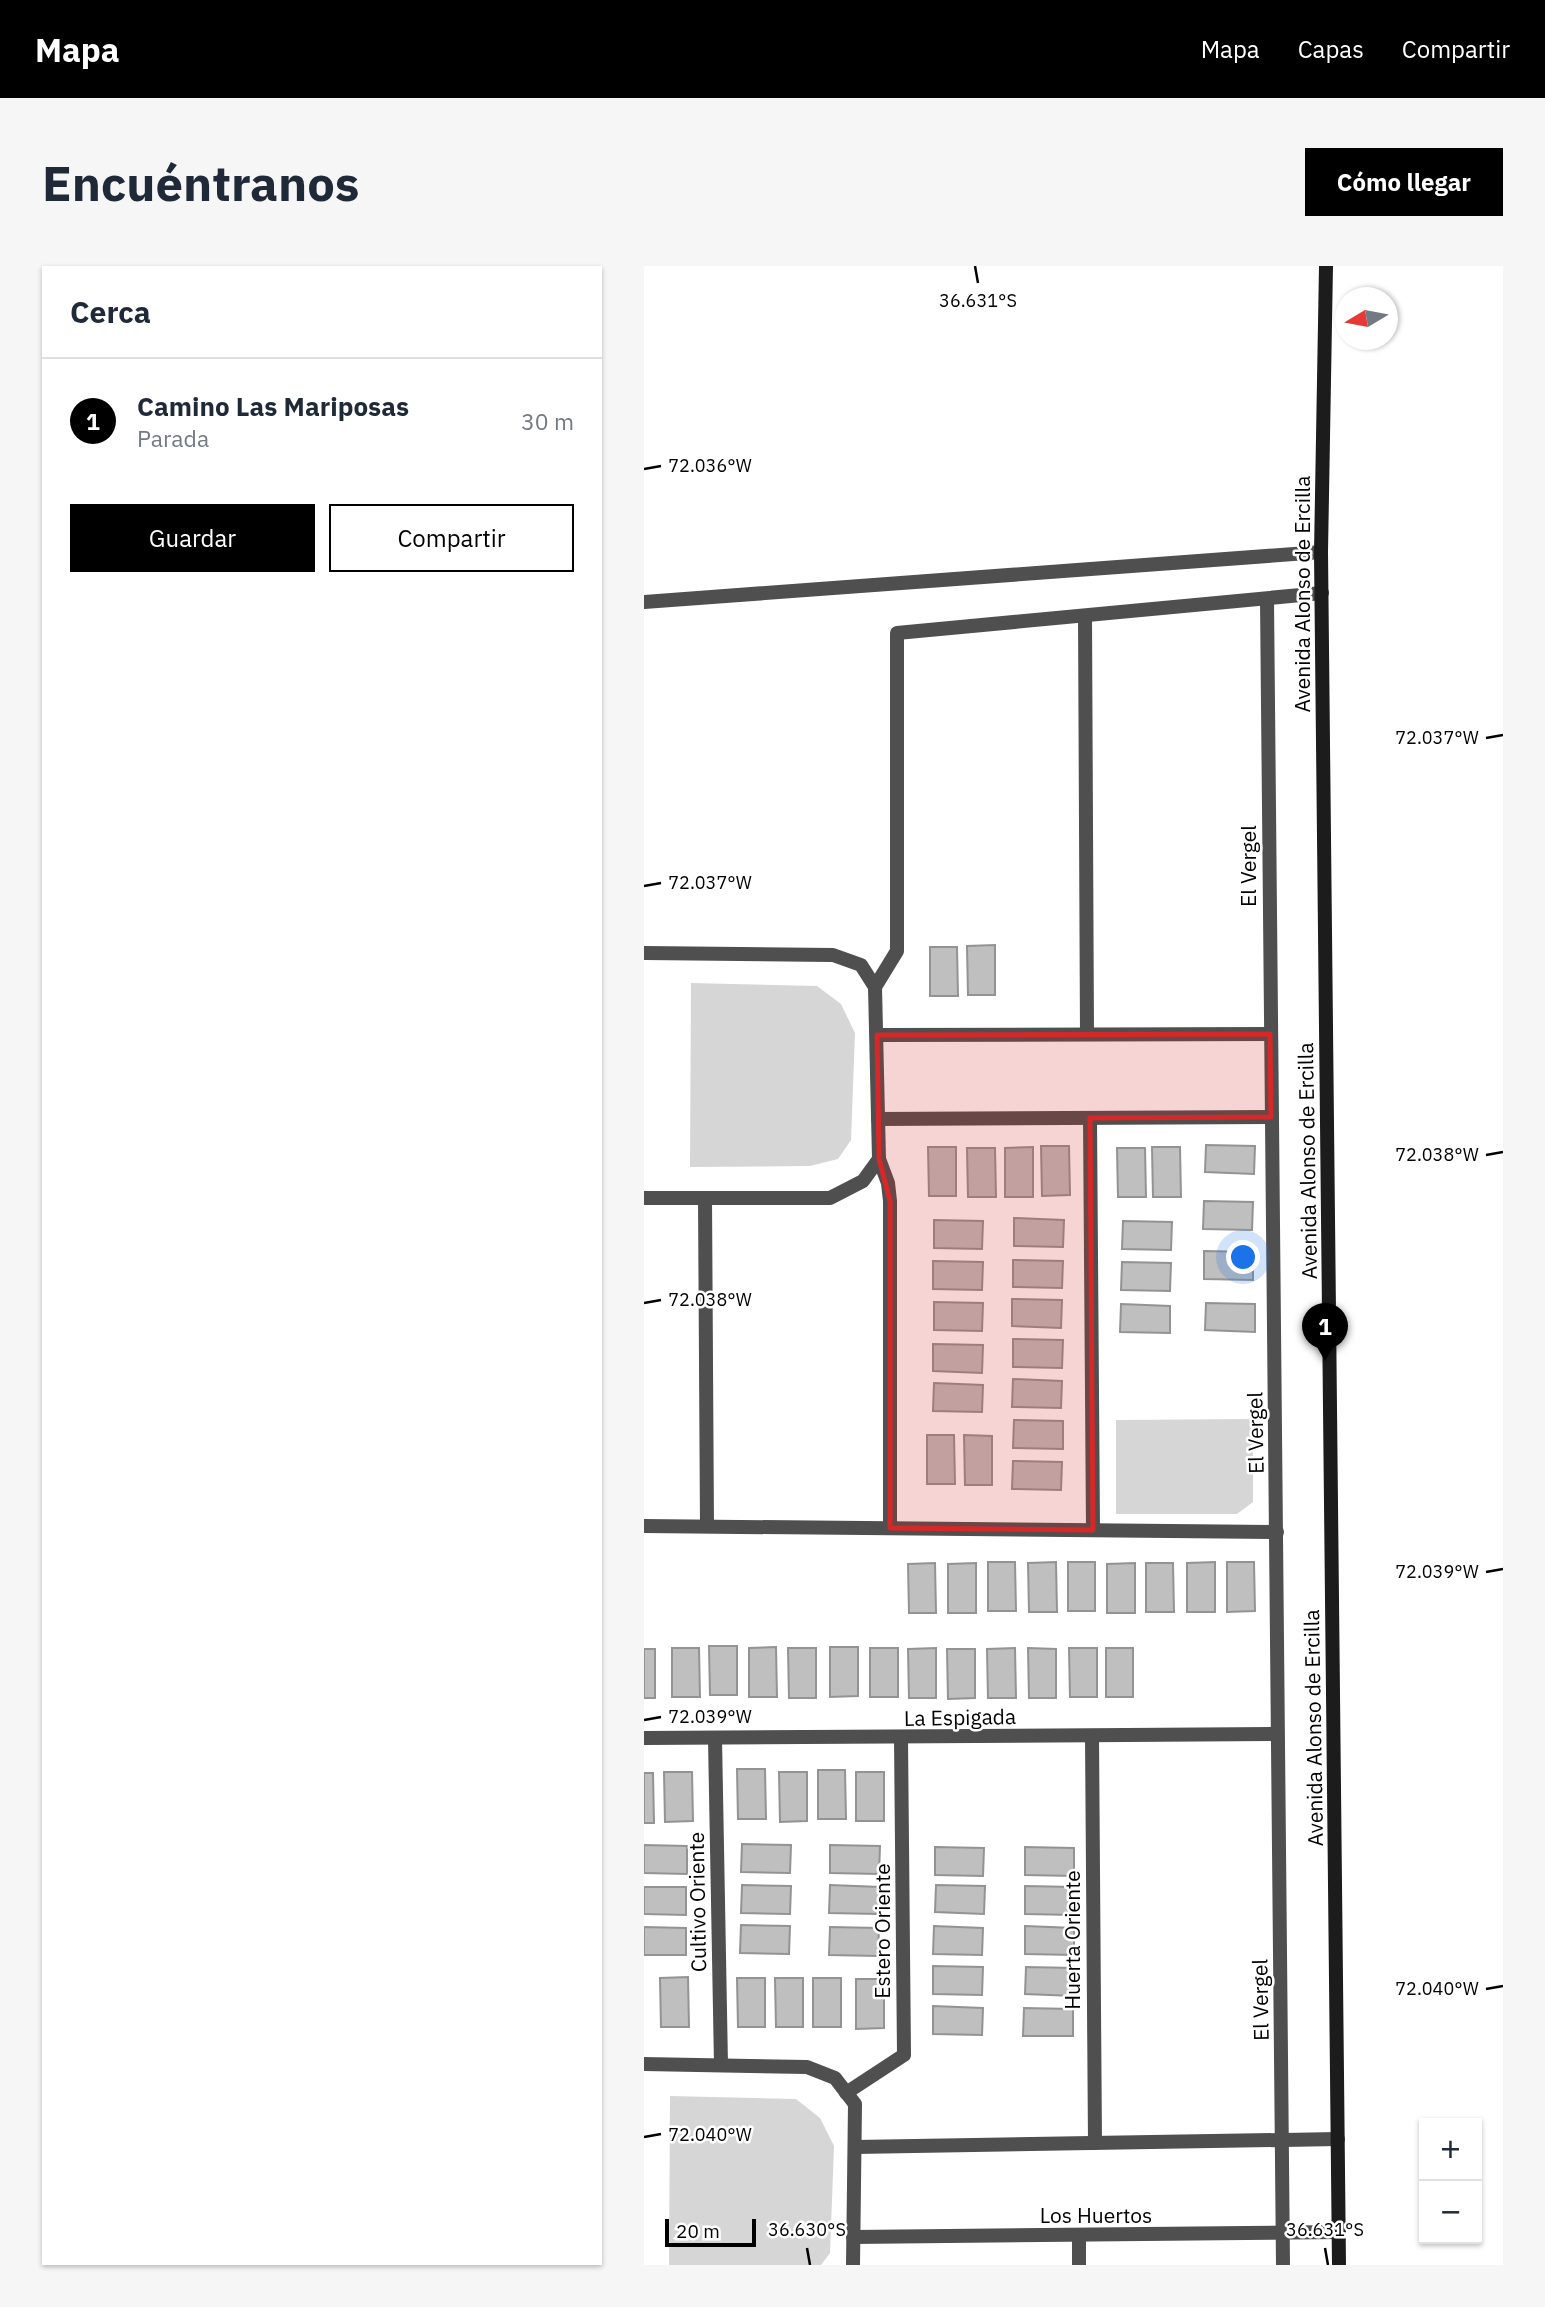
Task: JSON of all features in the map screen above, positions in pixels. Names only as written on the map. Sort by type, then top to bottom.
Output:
[{"type":"main road","name":"Avenida Alonso de Ercilla","points":[[1326,266],[1321,552],[1339,2265]]},
{"type":"street","points":[[644,602],[1321,552]]},
{"type":"street","points":[[875,987],[897,951],[897,633],[1322,593]]},
{"type":"street","name":"El Vergel","points":[[1267,600],[1283,2265]]},
{"type":"street","points":[[1085,616],[1087,1034]]},
{"type":"street","points":[[644,953],[833,955],[860,965],[875,987],[879,1159],[888,1183],[890,1201],[890,1528]]},
{"type":"street","points":[[877,1035],[1270,1034]]},
{"type":"street","points":[[878,1119],[1271,1117]]},
{"type":"street","points":[[1090,1118],[1093,1530]]},
{"type":"street","points":[[644,1198],[830,1198],[863,1181],[879,1159]]},
{"type":"street","points":[[705,1198],[707,1526]]},
{"type":"street","points":[[644,1526],[1277,1532]]},
{"type":"street","name":"La Espigada","points":[[644,1738],[1277,1734]]},
{"type":"street","name":"Huerta Oriente","points":[[1092,1736],[1095,2143]]},
{"type":"street","name":"Cultivo Oriente","points":[[715,1738],[721,2065]]},
{"type":"street","name":"Estero Oriente","points":[[846,2093],[904,2054],[901,1738]]},
{"type":"street","points":[[644,2064],[807,2067],[835,2078],[855,2104],[853,2265]]},
{"type":"street","points":[[855,2147],[1338,2139]]},
{"type":"street","name":"Los Huertos","points":[[853,2237],[1339,2232]]},
{"type":"street","points":[[1079,2236],[1079,2265]]},
{"type":"highlighted area","points":[[1270,1034],[1271,1117],[1090,1118],[1093,1530],[890,1528],[890,1201],[879,1159],[877,1035]]},
{"type":"shaded area","points":[[691,983],[817,986],[841,1004],[855,1033],[851,1140],[838,1159],[810,1166],[690,1167]]},
{"type":"shaded area","points":[[1253,1419],[1253,1502],[1237,1514],[1116,1514],[1116,1420]]},
{"type":"shaded area","points":[[670,2096],[796,2099],[820,2118],[834,2146],[830,2253],[821,2265],[669,2265]]},
{"type":"building","points":[[995,945],[995,995],[968,995],[967,946]]},
{"type":"building","points":[[930,947],[957,947],[958,996],[930,996]]},
{"type":"building","points":[[1206,1145],[1255,1146],[1254,1174],[1205,1172]]},
{"type":"building","points":[[1041,1146],[1069,1146],[1070,1195],[1042,1196]]},
{"type":"building","points":[[928,1147],[956,1147],[956,1196],[929,1196]]},
{"type":"building","points":[[1033,1147],[1033,1197],[1005,1197],[1005,1148]]},
{"type":"building","points":[[1152,1147],[1180,1147],[1181,1197],[1153,1197]]},
{"type":"building","points":[[967,1148],[995,1148],[996,1197],[968,1197]]},
{"type":"building","points":[[1117,1148],[1145,1148],[1146,1197],[1118,1197]]},
{"type":"building","points":[[1204,1201],[1253,1202],[1252,1230],[1203,1229]]},
{"type":"building","points":[[1014,1218],[1064,1220],[1063,1247],[1014,1246]]},
{"type":"building","points":[[934,1220],[983,1221],[982,1249],[934,1248]]},
{"type":"building","points":[[1123,1221],[1172,1222],[1171,1250],[1122,1249]]},
{"type":"building","points":[[1204,1251],[1253,1252],[1253,1280],[1204,1279]]},
{"type":"building","points":[[1013,1260],[1063,1261],[1062,1288],[1013,1287]]},
{"type":"building","points":[[933,1261],[983,1262],[982,1290],[933,1289]]},
{"type":"building","points":[[1122,1262],[1171,1263],[1170,1291],[1121,1290]]},
{"type":"building","points":[[1012,1299],[1062,1300],[1061,1328],[1012,1326]]},
{"type":"building","points":[[934,1302],[983,1303],[982,1331],[934,1330]]},
{"type":"building","points":[[1206,1303],[1255,1304],[1255,1332],[1205,1330]]},
{"type":"building","points":[[1121,1304],[1170,1306],[1170,1333],[1120,1332]]},
{"type":"building","points":[[1013,1339],[1063,1340],[1062,1368],[1013,1367]]},
{"type":"building","points":[[933,1344],[983,1345],[982,1373],[933,1371]]},
{"type":"building","points":[[1013,1379],[1062,1381],[1061,1408],[1012,1407]]},
{"type":"building","points":[[934,1383],[983,1385],[982,1412],[933,1411]]},
{"type":"building","points":[[1014,1420],[1063,1421],[1063,1449],[1013,1448]]},
{"type":"building","points":[[927,1435],[954,1435],[955,1484],[927,1484]]},
{"type":"building","points":[[964,1435],[992,1436],[992,1485],[965,1485]]},
{"type":"building","points":[[1013,1461],[1062,1462],[1061,1490],[1012,1489]]},
{"type":"building","points":[[988,1562],[1015,1562],[1016,1611],[988,1611]]},
{"type":"building","points":[[1056,1562],[1057,1612],[1029,1612],[1028,1563]]},
{"type":"building","points":[[1068,1562],[1095,1562],[1095,1611],[1068,1611]]},
{"type":"building","points":[[1215,1562],[1215,1612],[1187,1612],[1187,1563]]},
{"type":"building","points":[[1227,1562],[1254,1562],[1255,1611],[1227,1612]]},
{"type":"building","points":[[935,1563],[936,1613],[909,1613],[908,1564]]},
{"type":"building","points":[[976,1563],[976,1613],[948,1613],[948,1564]]},
{"type":"building","points":[[1135,1563],[1135,1613],[1107,1613],[1107,1564]]},
{"type":"building","points":[[1146,1563],[1173,1563],[1174,1612],[1146,1612]]},
{"type":"building","points":[[709,1646],[737,1646],[737,1695],[710,1695]]},
{"type":"building","points":[[776,1647],[777,1697],[749,1697],[749,1648]]},
{"type":"building","points":[[830,1647],[858,1647],[858,1696],[830,1697]]},
{"type":"building","points":[[672,1648],[699,1648],[700,1697],[672,1697]]},
{"type":"building","points":[[788,1648],[816,1648],[816,1698],[789,1698]]},
{"type":"building","points":[[870,1648],[898,1648],[898,1697],[870,1697]]},
{"type":"building","points":[[936,1648],[936,1698],[909,1698],[908,1649]]},
{"type":"building","points":[[1015,1648],[1016,1698],[988,1698],[987,1649]]},
{"type":"building","points":[[1028,1648],[1056,1649],[1056,1698],[1029,1698]]},
{"type":"building","points":[[1069,1648],[1097,1648],[1097,1697],[1070,1697]]},
{"type":"building","points":[[1106,1648],[1133,1648],[1133,1697],[1106,1697]]},
{"type":"building","points":[[644,1649],[655,1649],[655,1698],[644,1698]]},
{"type":"building","points":[[947,1649],[975,1649],[975,1698],[948,1699]]},
{"type":"building","points":[[737,1769],[765,1769],[766,1819],[738,1819]]},
{"type":"building","points":[[818,1770],[845,1770],[846,1819],[818,1819]]},
{"type":"building","points":[[664,1772],[692,1772],[693,1821],[665,1822]]},
{"type":"building","points":[[779,1772],[807,1772],[807,1821],[780,1822]]},
{"type":"building","points":[[856,1772],[884,1772],[884,1821],[856,1821]]},
{"type":"building","points":[[644,1773],[653,1773],[654,1823],[644,1823]]},
{"type":"building","points":[[742,1844],[791,1845],[790,1873],[741,1872]]},
{"type":"building","points":[[644,1845],[687,1846],[687,1874],[644,1873]]},
{"type":"building","points":[[830,1845],[880,1846],[879,1874],[830,1873]]},
{"type":"building","points":[[935,1847],[984,1848],[983,1876],[935,1875]]},
{"type":"building","points":[[1025,1847],[1074,1848],[1074,1876],[1025,1875]]},
{"type":"building","points":[[742,1885],[791,1886],[790,1914],[741,1913]]},
{"type":"building","points":[[830,1885],[880,1887],[879,1914],[829,1913]]},
{"type":"building","points":[[936,1885],[985,1886],[984,1914],[935,1912]]},
{"type":"building","points":[[1025,1886],[1074,1887],[1074,1915],[1025,1914]]},
{"type":"building","points":[[644,1887],[686,1887],[686,1915],[644,1914]]},
{"type":"building","points":[[741,1925],[790,1926],[789,1954],[740,1953]]},
{"type":"building","points":[[934,1926],[983,1928],[982,1955],[933,1954]]},
{"type":"building","points":[[1025,1926],[1074,1928],[1074,1955],[1025,1954]]},
{"type":"building","points":[[644,1927],[686,1928],[686,1955],[644,1955]]},
{"type":"building","points":[[830,1927],[879,1928],[878,1956],[829,1955]]},
{"type":"building","points":[[933,1966],[983,1967],[982,1995],[933,1994]]},
{"type":"building","points":[[1026,1967],[1075,1968],[1074,1996],[1025,1994]]},
{"type":"building","points":[[688,1977],[689,2027],[661,2027],[660,1978]]},
{"type":"building","points":[[737,1978],[765,1978],[765,2027],[738,2027]]},
{"type":"building","points":[[775,1978],[803,1978],[803,2027],[776,2027]]},
{"type":"building","points":[[813,1978],[841,1978],[841,2027],[813,2027]]},
{"type":"building","points":[[856,1979],[884,1979],[884,2028],[856,2029]]},
{"type":"building","points":[[933,2006],[983,2008],[982,2035],[933,2034]]},
{"type":"building","points":[[1024,2008],[1073,2009],[1073,2036],[1023,2036]]},
{"type":"place","name":"Camino Las Mariposas","points":[[1325,1361]]}]
